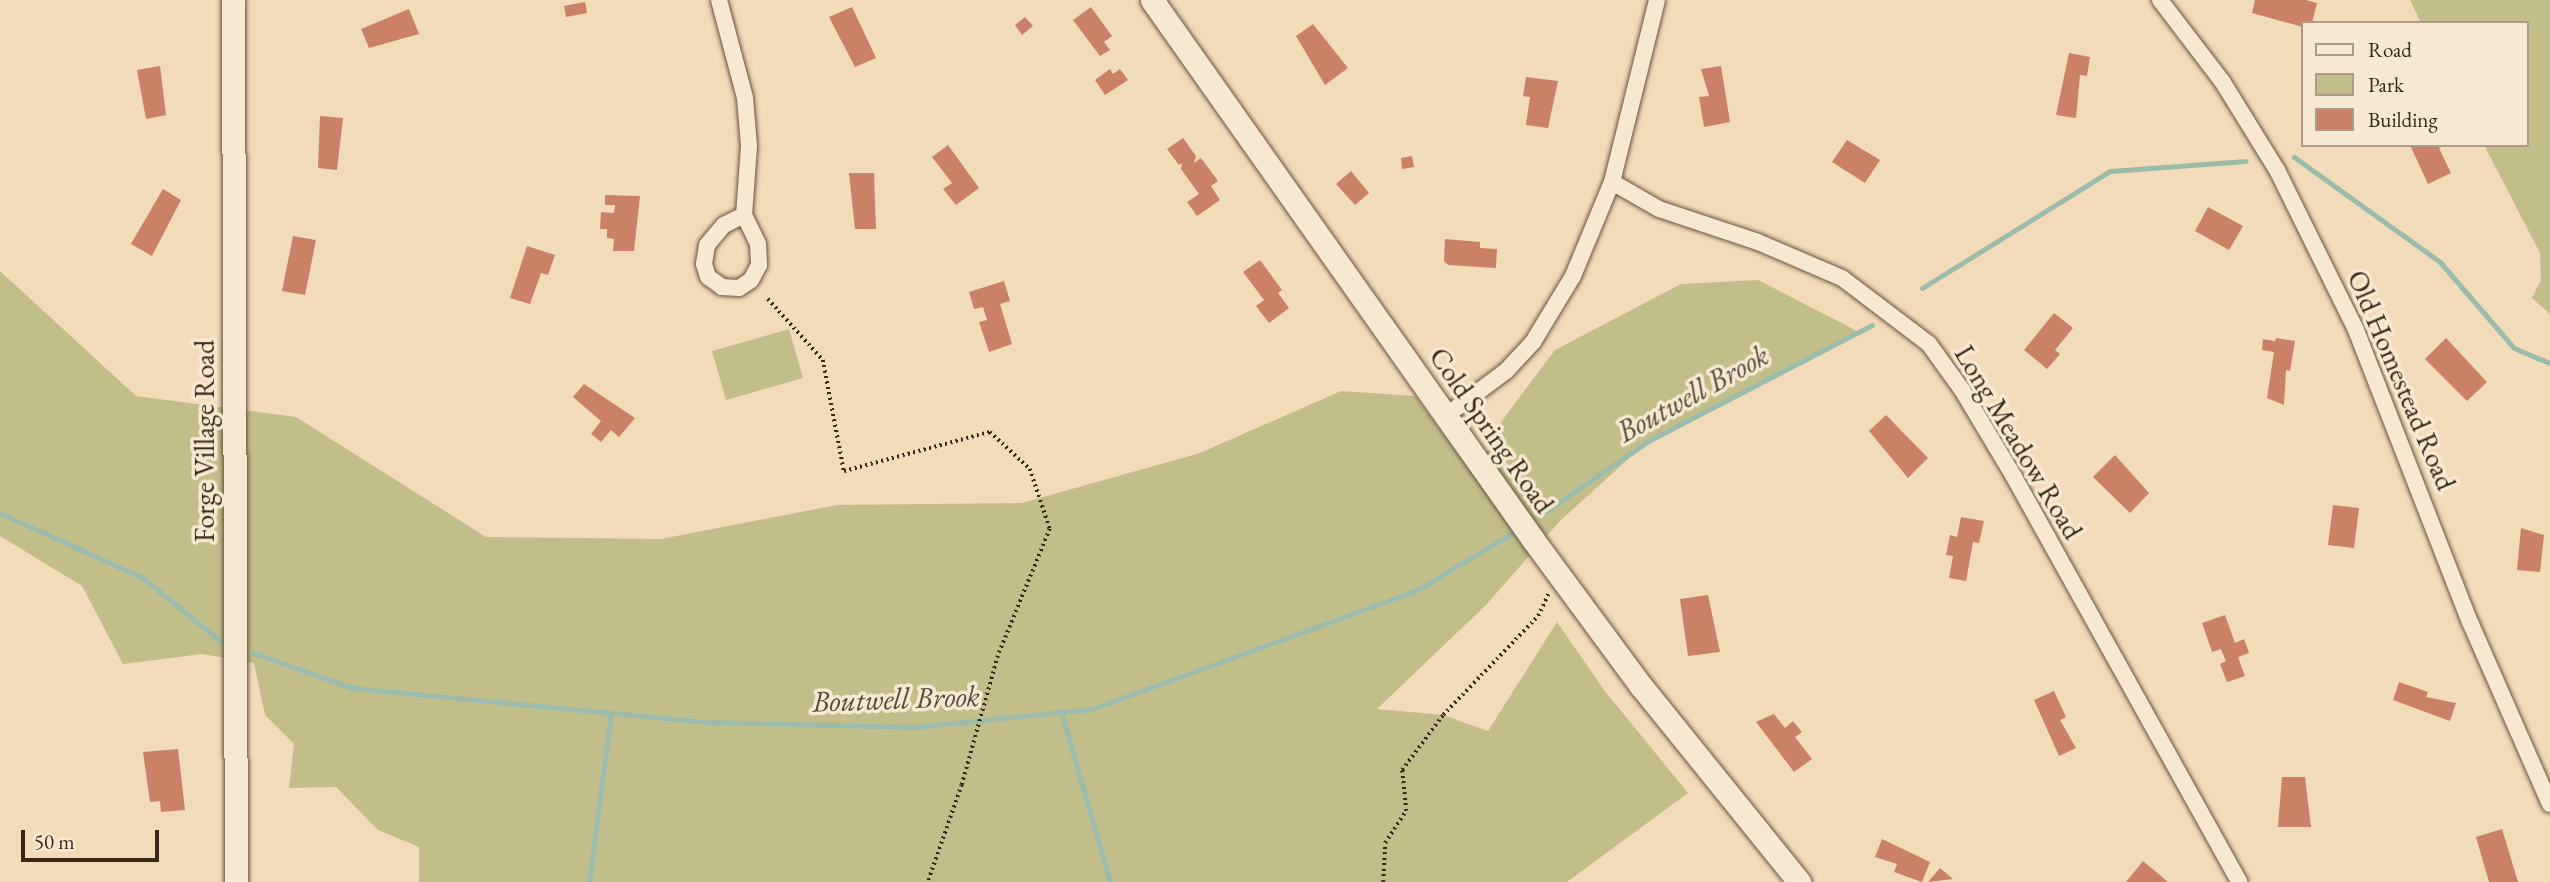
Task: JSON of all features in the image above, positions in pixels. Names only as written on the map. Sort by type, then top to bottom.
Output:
[{"type":"street","name":"Forge Village Road","points":[[233,0],[236,882]]},
{"type":"street","points":[[719,0],[736,51],[748,121],[744,215],[758,244],[759,265],[751,280],[739,288],[722,286],[708,277],[704,264],[707,246],[724,225],[744,215]]},
{"type":"street","name":"Cold Spring Road","points":[[1152,0],[1557,572],[1641,686],[1799,882]]},
{"type":"street","points":[[1447,415],[1506,371],[1551,317],[1612,182],[1657,0]]},
{"type":"street","name":"Old Homestead Road","points":[[2160,0],[2222,81],[2277,170],[2356,330],[2470,622],[2550,804]]},
{"type":"street","name":"Long Meadow Road","points":[[1612,182],[1659,209],[1758,242],[1842,278],[1929,344],[1962,390],[2014,477],[2239,882]]},
{"type":"path","points":[[768,299],[823,360],[844,471],[990,432],[1030,469],[1050,529],[998,656],[981,708],[962,785],[928,882]]},
{"type":"path","points":[[1383,882],[1385,843],[1406,811],[1402,770],[1443,715],[1538,615],[1557,572]]},
{"type":"green space","points":[[2410,0],[2550,0],[2550,314],[2532,298],[2541,280],[2540,253],[2485,147],[2529,147],[2529,21],[2420,21]]},
{"type":"green space","points":[[0,271],[136,396],[296,417],[486,537],[661,539],[837,505],[1022,503],[1200,453],[1341,391],[1415,396],[1466,465],[1502,441],[1501,422],[1555,350],[1681,284],[1758,280],[1859,332],[1649,440],[1560,521],[1486,605],[1377,709],[1443,715],[1488,731],[1557,622],[1604,690],[1688,793],[1567,882],[419,882],[419,847],[378,830],[336,787],[289,788],[294,744],[265,715],[254,663],[202,654],[123,664],[82,586],[0,536]]},
{"type":"green space","points":[[789,329],[803,378],[726,400],[712,351]]},
{"type":"building","points":[[2255,0],[2306,0],[2317,3],[2312,21],[2302,21],[2302,27],[2252,13]]},
{"type":"building","points":[[585,2],[587,13],[566,17],[564,6]]},
{"type":"building","points":[[852,7],[876,58],[855,67],[829,17]]},
{"type":"building","points":[[1091,7],[1112,36],[1104,42],[1110,50],[1100,56],[1073,20]]},
{"type":"building","points":[[409,9],[419,34],[369,48],[361,29]]},
{"type":"building","points":[[1025,17],[1033,26],[1022,35],[1015,25]]},
{"type":"building","points":[[1313,24],[1348,68],[1325,85],[1296,36]]},
{"type":"building","points":[[2069,53],[2090,57],[2087,76],[2080,75],[2076,118],[2056,115]]},
{"type":"building","points":[[160,66],[166,115],[146,119],[137,70]]},
{"type":"building","points":[[1721,66],[1730,122],[1704,127],[1699,97],[1709,96],[1701,69]]},
{"type":"building","points":[[1110,69],[1113,74],[1120,69],[1128,80],[1105,95],[1095,80]]},
{"type":"building","points":[[1526,77],[1558,81],[1548,128],[1526,125],[1530,97],[1523,96]]},
{"type":"building","points":[[320,116],[343,118],[337,170],[318,168]]},
{"type":"building","points":[[1183,138],[1196,156],[1194,163],[1201,158],[1218,181],[1211,186],[1220,200],[1197,216],[1187,202],[1199,194],[1181,169],[1182,163],[1179,165],[1167,149]]},
{"type":"building","points":[[1847,140],[1880,160],[1865,183],[1832,162]]},
{"type":"building","points":[[948,145],[979,188],[956,205],[943,189],[952,183],[932,157]]},
{"type":"building","points":[[2411,147],[2441,147],[2439,148],[2451,173],[2428,184]]},
{"type":"building","points":[[1412,156],[1414,167],[1402,169],[1401,158]]},
{"type":"building","points":[[1351,171],[1369,193],[1355,205],[1336,184]]},
{"type":"building","points":[[849,173],[874,173],[876,229],[855,229]]},
{"type":"building","points":[[163,189],[181,200],[152,256],[131,244]]},
{"type":"building","points":[[605,195],[640,196],[634,251],[613,251],[614,239],[607,238],[607,229],[600,229],[601,212],[614,213],[615,205],[605,205]]},
{"type":"building","points":[[2208,207],[2243,226],[2229,250],[2195,231]]},
{"type":"building","points":[[293,236],[316,240],[305,295],[282,291]]},
{"type":"building","points":[[1445,239],[1480,242],[1480,248],[1497,249],[1496,268],[1448,265],[1444,261]]},
{"type":"building","points":[[527,246],[555,255],[548,275],[541,273],[530,304],[510,298]]},
{"type":"building","points":[[1260,260],[1282,290],[1278,293],[1289,308],[1269,323],[1256,306],[1264,300],[1243,272]]},
{"type":"building","points":[[1004,281],[1010,301],[1000,304],[1012,344],[989,352],[979,322],[987,320],[983,307],[974,309],[969,292]]},
{"type":"building","points":[[2054,313],[2073,328],[2055,350],[2060,354],[2047,369],[2024,350]]},
{"type":"building","points":[[2276,338],[2295,341],[2290,371],[2286,370],[2284,405],[2267,398],[2274,352],[2262,350],[2263,339],[2275,341]]},
{"type":"building","points":[[2446,338],[2487,382],[2467,401],[2425,359]]},
{"type":"building","points":[[584,384],[635,418],[619,437],[611,430],[601,442],[591,434],[601,421],[573,397]]},
{"type":"building","points":[[1886,415],[1928,458],[1908,478],[1869,431]]},
{"type":"building","points":[[2115,455],[2149,493],[2130,513],[2093,477]]},
{"type":"building","points":[[2333,505],[2359,508],[2354,548],[2328,545]]},
{"type":"building","points":[[1961,517],[1984,521],[1979,543],[1973,542],[1966,581],[1949,578],[1953,556],[1946,555],[1950,535],[1957,537]]},
{"type":"building","points":[[2521,528],[2544,535],[2540,572],[2517,570]]},
{"type":"building","points":[[1708,595],[1720,652],[1688,656],[1680,599]]},
{"type":"building","points":[[2225,615],[2235,643],[2244,639],[2249,653],[2238,657],[2245,676],[2227,682],[2220,664],[2226,661],[2221,649],[2212,652],[2202,623]]},
{"type":"building","points":[[2399,682],[2428,692],[2426,697],[2456,703],[2450,721],[2393,700]]},
{"type":"building","points":[[2054,691],[2066,717],[2060,720],[2076,748],[2059,756],[2034,700]]},
{"type":"building","points":[[1774,714],[1785,728],[1793,721],[1802,732],[1795,737],[1812,759],[1794,772],[1756,722]]},
{"type":"building","points":[[178,749],[185,810],[161,812],[160,801],[150,802],[143,752]]},
{"type":"building","points":[[2282,777],[2305,777],[2311,827],[2278,827]]},
{"type":"building","points":[[2502,829],[2518,882],[2489,882],[2476,837]]},
{"type":"building","points":[[1882,839],[1930,862],[1922,882],[1894,872],[1897,864],[1875,857]]},
{"type":"building","points":[[2143,861],[2168,882],[2126,882]]},
{"type":"building","points":[[1940,868],[1953,879],[1928,882]]},
{"type":"waterway","name":"Boutwell Brook","points":[[2294,157],[2440,262],[2514,348],[2550,363]]},
{"type":"waterway","name":"Boutwell Brook","points":[[1922,288],[2110,171],[2246,161]]},
{"type":"waterway","name":"Boutwell Brook","points":[[1543,513],[1650,440],[1872,325]]},
{"type":"waterway","name":"Boutwell Brook","points":[[0,513],[143,578],[223,643]]},
{"type":"waterway","name":"Boutwell Brook","points":[[254,653],[353,688],[708,722],[914,727],[1092,709],[1417,590],[1511,534]]},
{"type":"waterway","points":[[1061,712],[1110,882]]},
{"type":"waterway","points":[[589,882],[611,713]]}]
